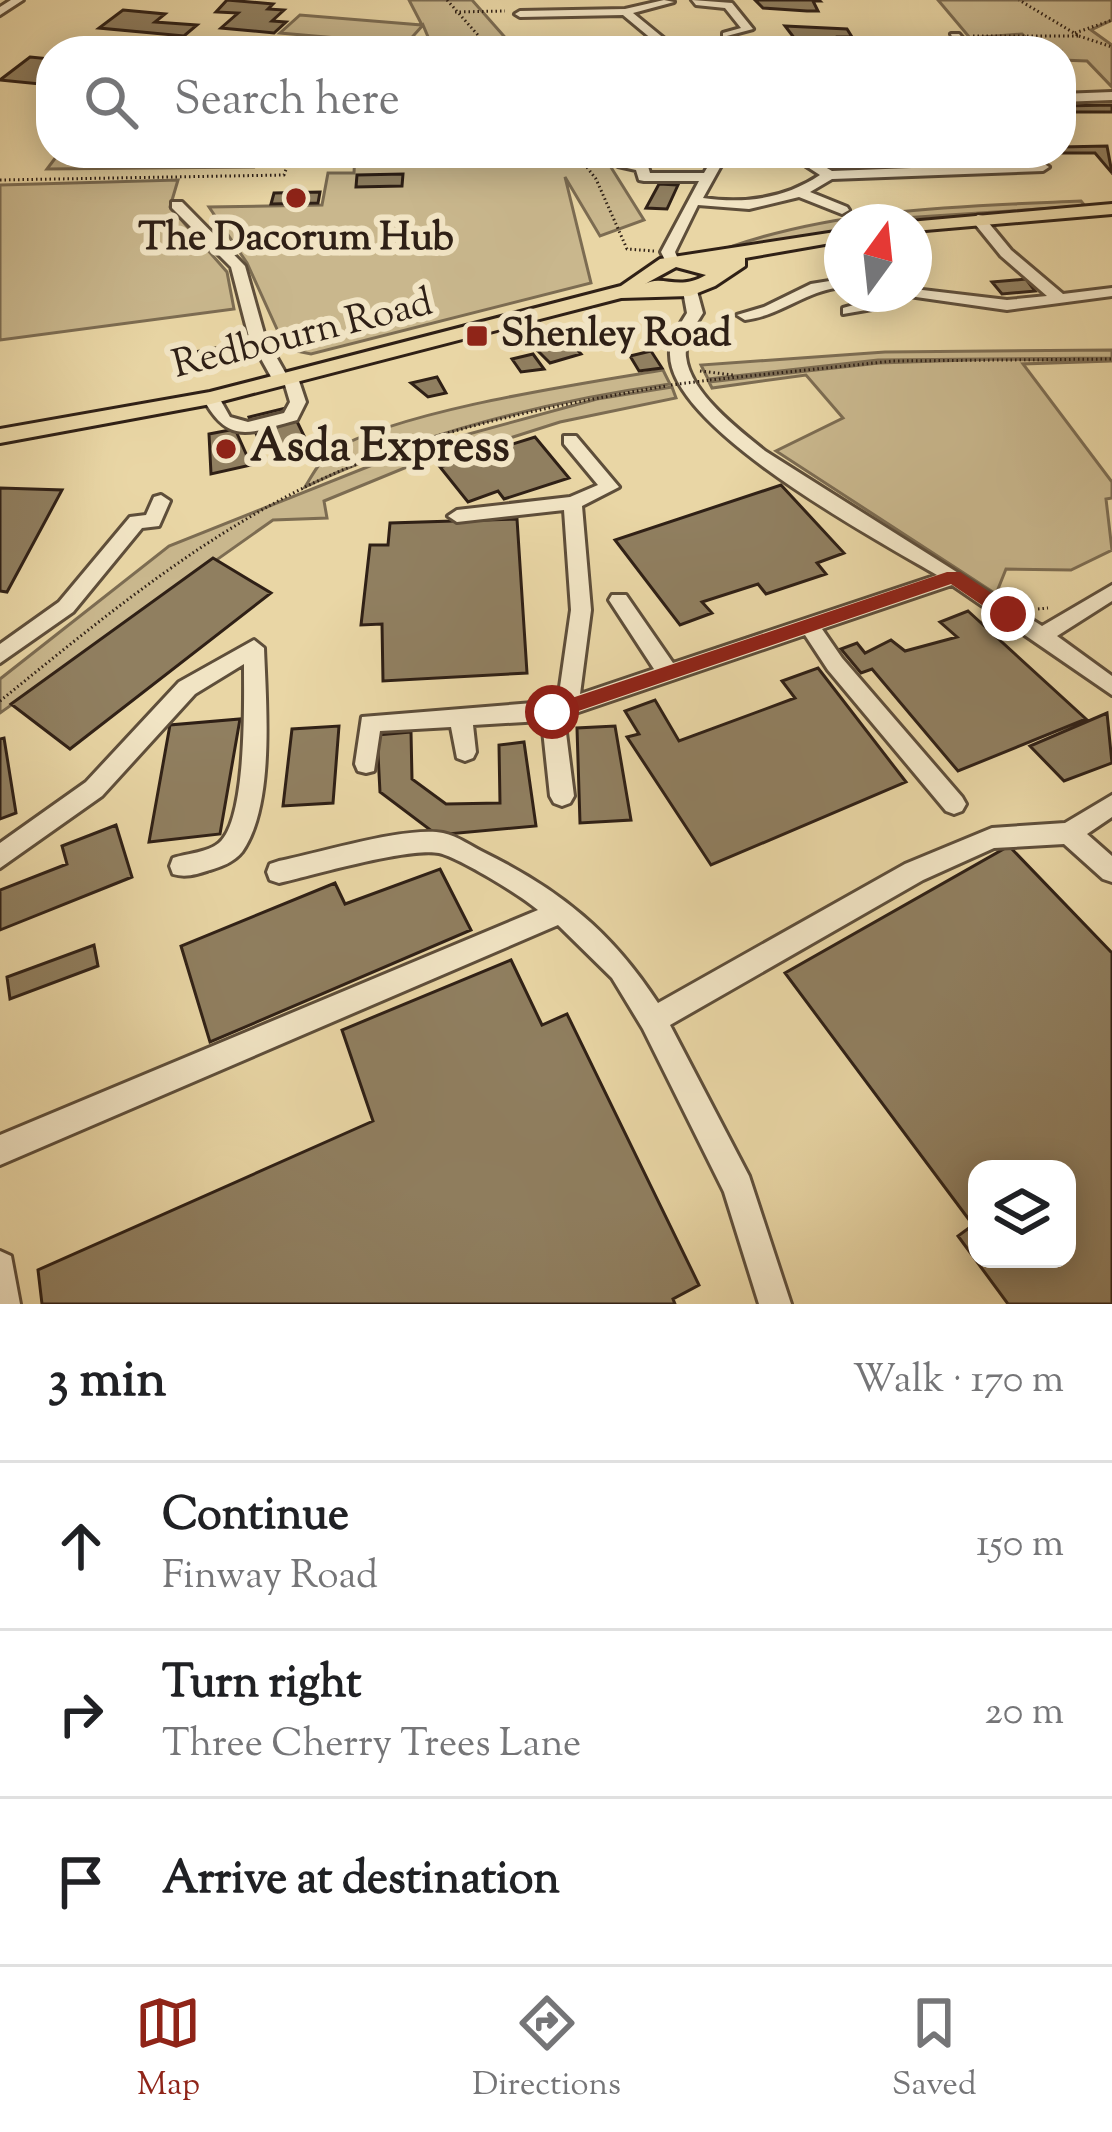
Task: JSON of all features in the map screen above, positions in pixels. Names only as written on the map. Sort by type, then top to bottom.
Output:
[{"type":"main road","points":[[932,224],[1112,209]]},
{"type":"main road","points":[[678,258],[747,257],[824,240]]},
{"type":"main road","points":[[690,292],[747,257]]},
{"type":"main road","points":[[678,258],[707,269],[710,279]]},
{"type":"main road","name":"Redbourn Road","points":[[621,292],[678,258]]},
{"type":"main road","points":[[650,273],[652,282],[668,290]]},
{"type":"main road","name":"Redbourn Road","points":[[0,436],[212,398],[621,292],[690,292]]},
{"type":"street","points":[[0,12],[18,0]]},
{"type":"street","points":[[694,1],[728,4],[748,29],[726,34],[694,1]]},
{"type":"street","points":[[519,12],[625,13],[669,2]]},
{"type":"street","points":[[537,13],[541,27]]},
{"type":"street","points":[[625,13],[653,36]]},
{"type":"street","points":[[1107,80],[1091,81],[1107,95]]},
{"type":"street","points":[[1076,97],[1107,95]]},
{"type":"street","points":[[642,168],[644,177],[706,177]]},
{"type":"street","points":[[678,258],[712,168]]},
{"type":"street","points":[[816,168],[829,176],[1029,168]]},
{"type":"street","points":[[930,175],[940,189]]},
{"type":"street","points":[[696,201],[740,206],[802,194],[829,176]]},
{"type":"street","points":[[802,194],[827,204]]},
{"type":"street","points":[[177,205],[238,266],[257,337],[298,402],[290,416],[248,428],[223,420],[212,398]]},
{"type":"street","points":[[978,220],[1006,253],[1060,299]]},
{"type":"street","points":[[745,315],[824,286]]},
{"type":"street","points":[[690,292],[694,313],[681,336],[677,362],[715,421],[856,521],[953,577],[1112,687]]},
{"type":"street","points":[[932,295],[1007,304],[1112,292]]},
{"type":"street","points":[[458,516],[574,502],[610,487],[570,440]]},
{"type":"street","points":[[6,648],[66,607],[137,521],[152,522],[161,501]]},
{"type":"street","points":[[562,796],[560,710],[581,610],[574,502]]},
{"type":"street","points":[[366,764],[370,723],[560,710],[953,577]]},
{"type":"street","points":[[1042,636],[1112,592]]},
{"type":"street","points":[[620,600],[668,673]]},
{"type":"street","points":[[809,625],[954,804]]},
{"type":"street","points":[[0,857],[94,790],[187,688],[254,648],[256,717],[243,829],[223,856],[182,866]]},
{"type":"street","points":[[461,719],[465,752]]},
{"type":"street","points":[[653,1020],[914,872],[992,838],[1069,833],[1112,806]]},
{"type":"street","points":[[1069,833],[1112,871]]},
{"type":"street","points":[[279,872],[410,844],[442,843],[527,886],[561,912],[621,969],[653,1020],[738,1187],[775,1304]]},
{"type":"street","points":[[0,1150],[561,912]]},
{"type":"street","points":[[0,1267],[4,1304]]},
{"type":"path","points":[[447,0],[478,36]]},
{"type":"path","points":[[1019,0],[1079,36],[1112,47]]},
{"type":"path","points":[[455,12],[519,12]]},
{"type":"path","points":[[1103,26],[1112,20]]},
{"type":"path","points":[[1075,33],[1112,26]]},
{"type":"path","points":[[955,36],[1079,36]]},
{"type":"path","points":[[0,180],[284,175],[287,168]]},
{"type":"path","points":[[588,168],[628,249],[678,258]]},
{"type":"path","points":[[0,700],[184,559],[302,489],[413,446],[596,397],[740,376],[893,361],[1112,359]]},
{"type":"path","points":[[682,369],[740,376]]},
{"type":"shaded area","points":[[409,0],[472,0],[504,36],[428,36],[423,25],[413,36],[280,33],[300,15],[422,25]]},
{"type":"shaded area","points":[[938,0],[1112,0],[1112,20],[1091,30],[1112,45],[1112,87],[1087,61],[1076,61],[1076,36],[968,36]]},
{"type":"shaded area","points":[[354,168],[611,168],[644,220],[600,236],[565,177],[591,283],[311,354],[286,349],[247,263],[209,207],[322,205],[328,173],[354,173]]},
{"type":"shaded area","points":[[178,180],[170,207],[227,272],[234,309],[0,340],[0,185]]},
{"type":"shaded area","points":[[1081,201],[1085,206],[932,216],[932,210]]},
{"type":"shaded area","points":[[824,222],[824,235],[735,252],[727,248],[770,235]]},
{"type":"shaded area","points":[[1112,350],[1112,358],[878,360],[708,379],[701,365],[885,352]]},
{"type":"shaded area","points":[[1112,361],[1023,364],[1112,482],[1112,498],[1106,499],[1112,550],[1071,570],[1006,569],[996,594],[776,451],[843,418],[806,375],[712,388],[709,382],[879,363]]},
{"type":"shaded area","points":[[663,370],[670,384],[484,422],[392,451],[305,487],[332,451],[401,423],[492,400]]},
{"type":"shaded area","points":[[672,387],[676,398],[560,422],[441,460],[436,455],[324,501],[327,518],[273,520],[0,713],[0,679],[169,546],[410,450],[597,399]]},
{"type":"building","points":[[227,0],[273,4],[268,9],[284,10],[272,21],[286,22],[274,33],[221,28],[238,13],[216,12]]},
{"type":"building","points":[[755,0],[820,1],[813,1],[818,11],[807,11],[763,8]]},
{"type":"building","points":[[123,10],[165,14],[155,22],[197,25],[184,36],[99,28]]},
{"type":"building","points":[[785,26],[847,29],[851,36],[793,36]]},
{"type":"building","points":[[30,57],[36,58],[36,84],[0,80]]},
{"type":"building","points":[[1112,105],[1112,112],[1076,112],[1076,106]]},
{"type":"building","points":[[1107,146],[1112,173],[1095,153],[1076,153],[1076,147]]},
{"type":"building","points":[[403,174],[402,186],[356,187],[357,175]]},
{"type":"building","points":[[659,184],[678,185],[667,209],[646,208]]},
{"type":"building","name":"The Dacorum Hub","points":[[320,192],[318,203],[271,204],[274,193]]},
{"type":"building","points":[[1026,279],[1035,291],[1002,294],[992,282]]},
{"type":"building","points":[[568,339],[581,354],[550,363],[536,349]]},
{"type":"building","points":[[226,346],[229,355],[192,362],[190,353]]},
{"type":"building","points":[[651,351],[662,368],[639,371],[630,356]]},
{"type":"building","points":[[533,354],[544,369],[521,372],[512,359]]},
{"type":"building","points":[[437,377],[446,393],[428,397],[411,383]]},
{"type":"building","points":[[290,407],[307,442],[264,452],[249,417]]},
{"type":"building","name":"Asda Express","points":[[235,429],[251,465],[211,474],[209,434]]},
{"type":"building","points":[[535,437],[569,478],[504,499],[498,491],[468,502],[440,467]]},
{"type":"building","points":[[781,485],[844,553],[817,563],[826,574],[766,594],[758,584],[702,602],[712,613],[680,625],[615,540]]},
{"type":"building","points":[[0,488],[62,490],[7,592],[0,591]]},
{"type":"building","points":[[517,519],[527,673],[383,681],[382,624],[361,625],[370,545],[388,545],[390,523]]},
{"type":"building","points":[[213,558],[271,593],[70,749],[11,704]]},
{"type":"building","points":[[968,611],[1086,719],[958,771],[872,669],[861,673],[841,649],[857,643],[865,653],[891,640],[905,651],[957,637],[940,622]]},
{"type":"building","points":[[818,668],[906,782],[711,865],[627,737],[639,734],[625,711],[655,700],[679,741],[795,698],[782,681]]},
{"type":"building","points":[[1107,713],[1112,763],[1064,781],[1030,746]]},
{"type":"building","points":[[240,719],[220,834],[149,842],[170,725]]},
{"type":"building","points":[[339,726],[333,803],[283,806],[292,729]]},
{"type":"building","points":[[615,726],[631,820],[580,823],[577,728]]},
{"type":"building","points":[[411,732],[412,779],[446,804],[500,803],[499,745],[524,742],[536,826],[437,835],[380,792],[377,735]]},
{"type":"building","points":[[4,738],[16,813],[0,819],[0,739]]},
{"type":"building","points":[[116,825],[132,877],[0,930],[0,890],[67,864],[62,846]]},
{"type":"building","points":[[1009,846],[1112,953],[1112,1304],[1008,1304],[982,1268],[1076,1268],[1076,1160],[968,1160],[968,1218],[785,973]]},
{"type":"building","points":[[440,869],[471,930],[210,1042],[181,946],[335,883],[345,904]]},
{"type":"building","points":[[94,945],[98,966],[10,999],[7,977]]},
{"type":"building","points":[[511,960],[542,1025],[567,1014],[699,1285],[673,1299],[675,1304],[42,1304],[38,1270],[373,1121],[342,1030]]},
{"type":"building","points":[[968,1229],[968,1250],[958,1236]]},
{"type":"place","name":"The Dacorum Hub","points":[[296,198]]},
{"type":"place","name":"Shenley Road","points":[[477,336]]},
{"type":"place","name":"Asda Express","points":[[226,449]]},
{"type":"route","points":[[552,712],[953,577],[1008,614]]}]
